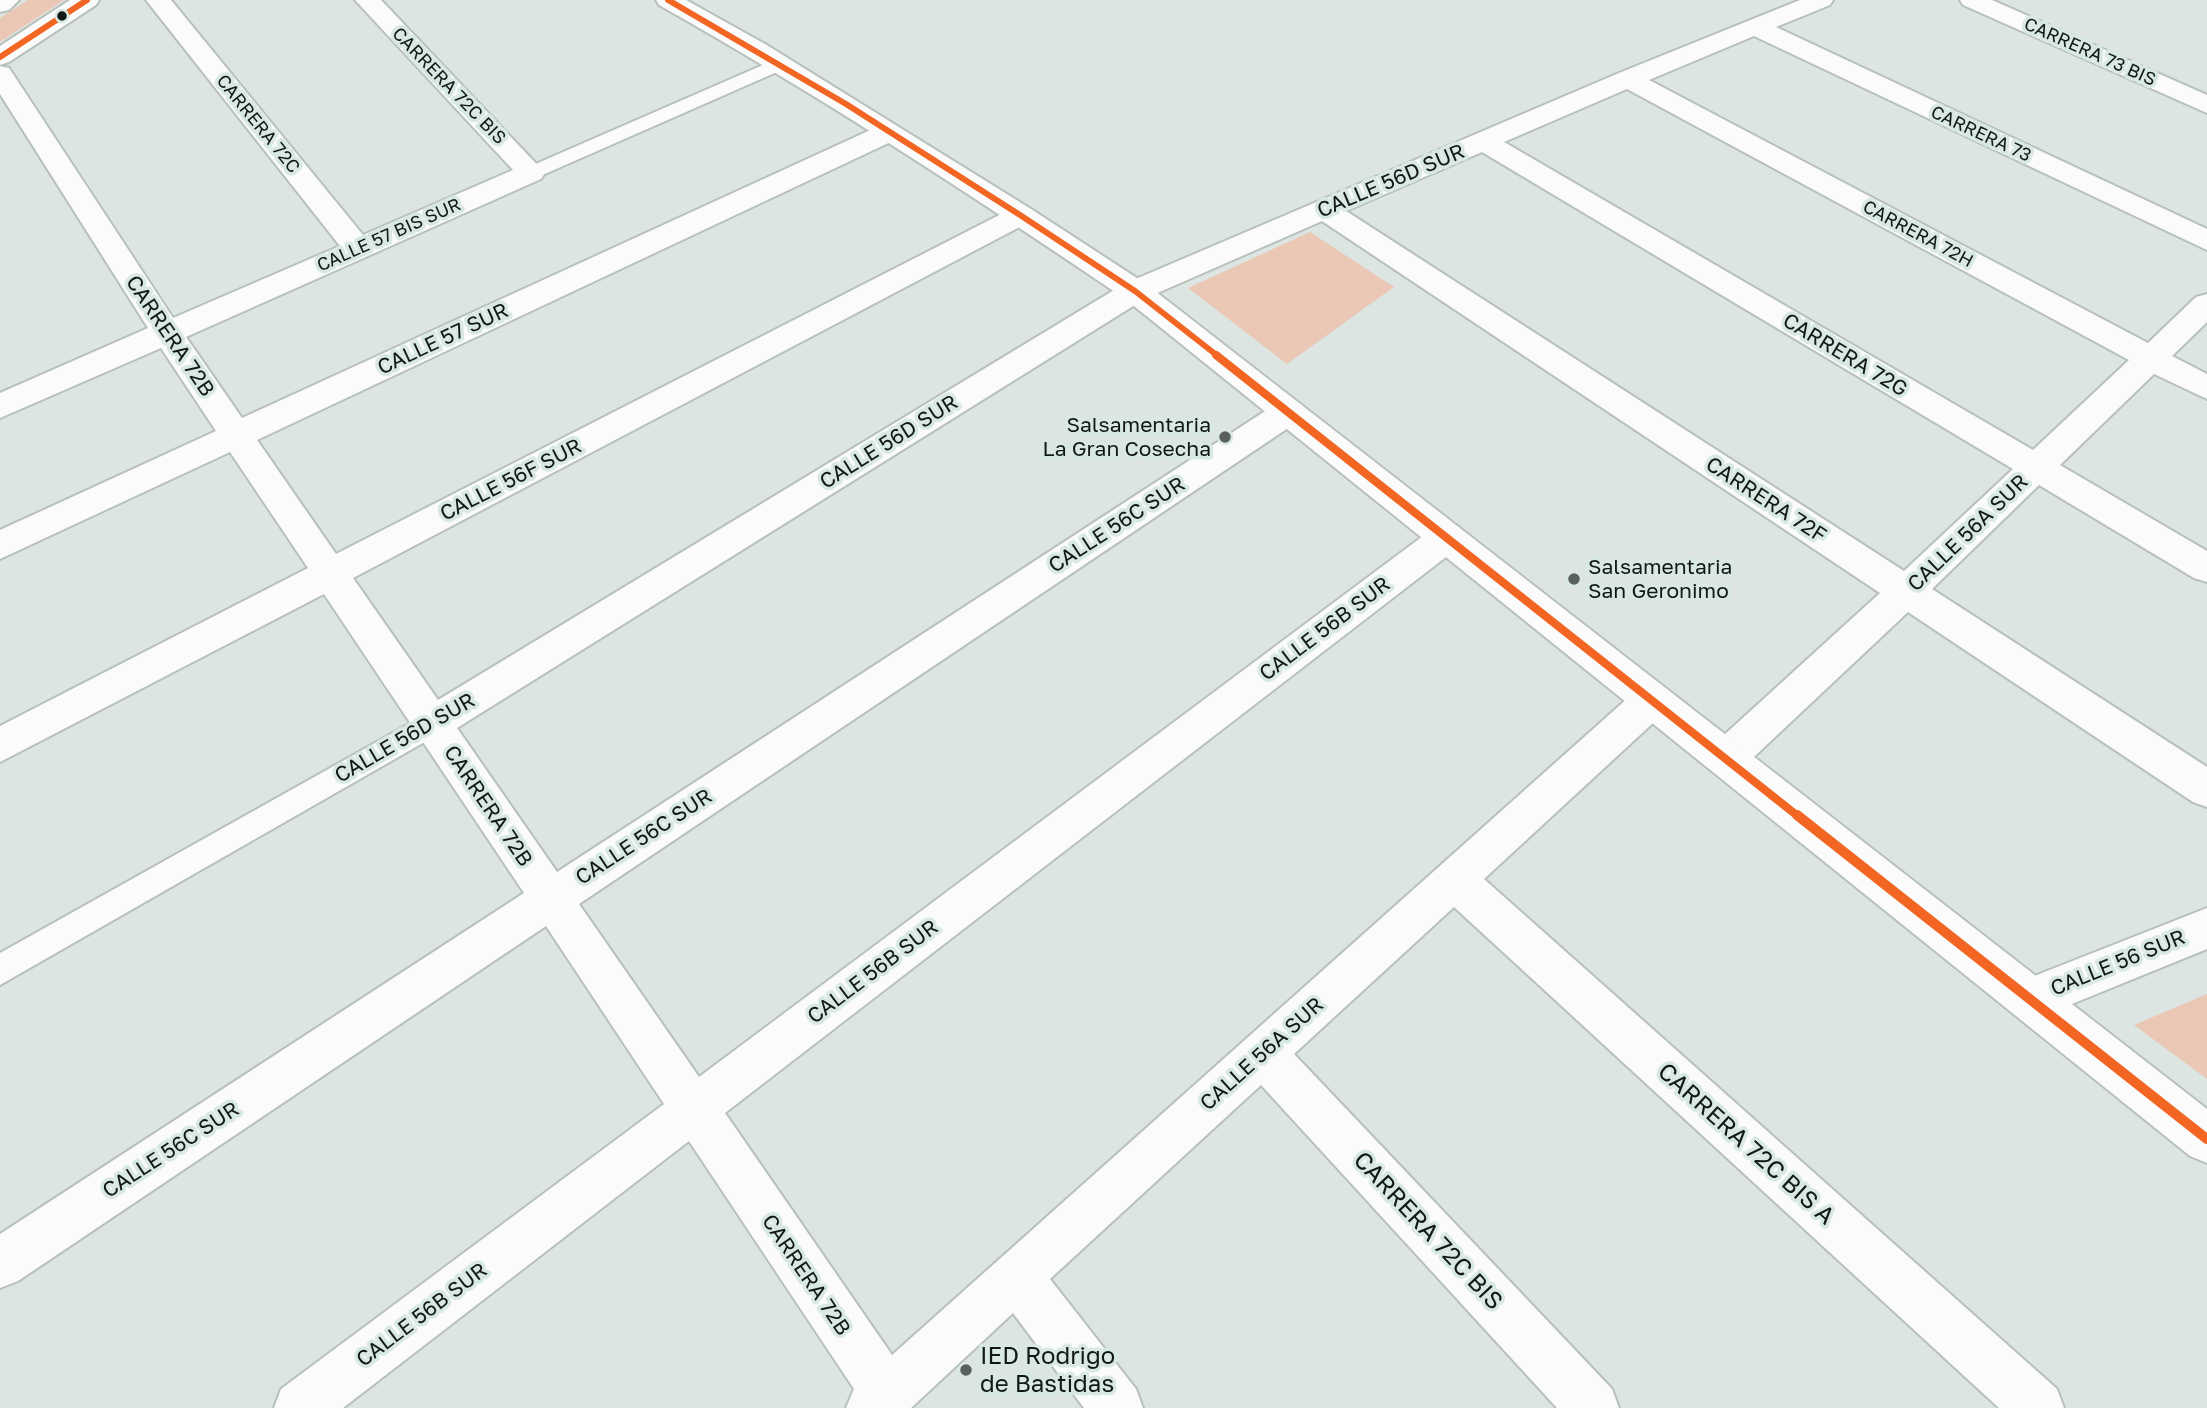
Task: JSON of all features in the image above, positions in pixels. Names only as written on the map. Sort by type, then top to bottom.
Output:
[{"type":"street","points":[[0,5],[7,0]]},
{"type":"street","points":[[0,57],[87,0]]},
{"type":"street","name":"CARRERA 72C","points":[[158,0],[358,249]]},
{"type":"street","name":"CARRERA 72C BIS","points":[[367,0],[531,173]]},
{"type":"street","points":[[668,0],[779,64],[1021,215],[1135,291],[2207,1139]]},
{"type":"street","name":"CALLE 56D SUR","points":[[432,723],[1135,291],[1628,79],[1821,0]]},
{"type":"street","name":"CARRERA 73 BIS","points":[[1972,0],[2207,105]]},
{"type":"street","name":"CARRERA 73","points":[[1755,27],[2207,241]]},
{"type":"street","name":"CARRERA 72B","points":[[0,74],[167,333],[693,1109],[880,1401]]},
{"type":"street","name":"CARRERA 72H","points":[[1628,79],[2207,388]]},
{"type":"street","name":"CALLE 57 SUR","points":[[0,545],[887,133]]},
{"type":"street","name":"CARRERA 72G","points":[[1484,142],[2207,568]]},
{"type":"street","name":"CALLE 57 BIS SUR","points":[[0,406],[531,173]]},
{"type":"street","name":"CARRERA 72F","points":[[1325,209],[2207,789]]},
{"type":"street","name":"CALLE 56F SUR","points":[[0,745],[1021,215]]},
{"type":"street","name":"CALLE 56A SUR","points":[[1726,758],[1906,592],[2207,304]]},
{"type":"street","name":"CALLE 56C SUR","points":[[0,1263],[1288,411]]},
{"type":"street","name":"CALLE 56B SUR","points":[[300,1408],[1447,537]]},
{"type":"street","name":"CALLE 56A SUR","points":[[880,1401],[1652,700]]},
{"type":"street","name":"CARRERA 72C BIS A","points":[[1454,880],[2038,1408]]},
{"type":"street","name":"CALLE 56 SUR","points":[[2030,999],[2207,928]]},
{"type":"street","name":"CARRERA 72C BIS","points":[[1263,1054],[1593,1408]]},
{"type":"street","points":[[1017,1276],[1116,1408]]},
{"type":"lane","name":"CALLE 57 BIS SUR","points":[[531,173],[779,64]]},
{"type":"lane","name":"CALLE 56D SUR","points":[[0,970],[432,723]]},
{"type":"shaded area","points":[[28,0],[64,0],[0,42],[0,18]]},
{"type":"shaded area","points":[[1310,232],[1394,287],[1287,364],[1188,288]]},
{"type":"shaded area","points":[[2207,994],[2207,1079],[2134,1025]]},
{"type":"transit line","points":[[0,57],[87,0]]},
{"type":"transit line","points":[[668,0],[904,141],[1135,291],[2207,1139]]},
{"type":"place","name":"Salsamentaria La Gran Cosecha","points":[[1225,437]]},
{"type":"place","name":"Salsamentaria San Geronimo","points":[[1574,579]]},
{"type":"place","name":"IED Rodrigo de Bastidas","points":[[966,1370]]}]
